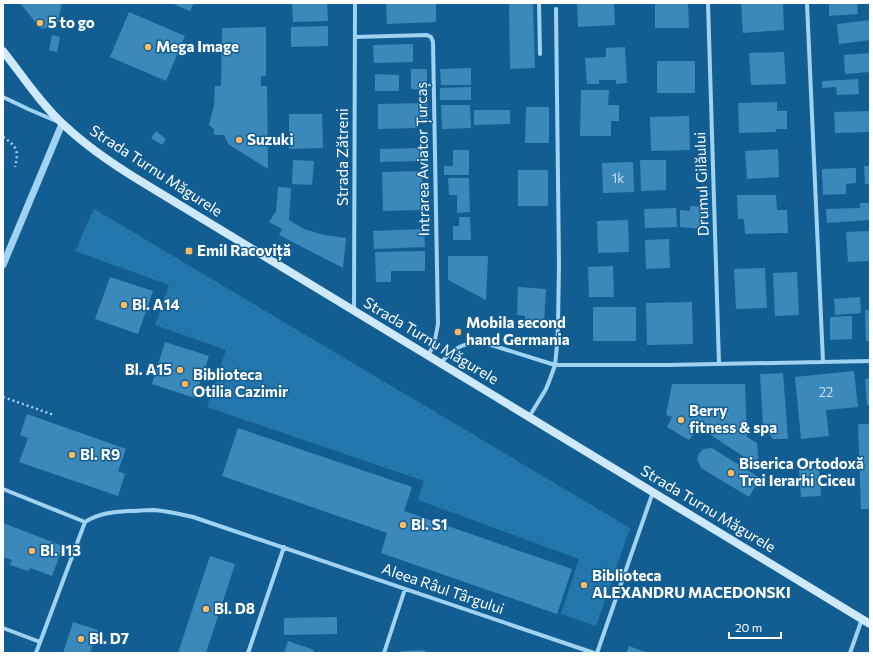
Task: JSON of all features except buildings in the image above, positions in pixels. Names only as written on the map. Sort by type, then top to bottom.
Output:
[{"type":"main road","name":"Strada Turnu Măgurele","points":[[3,51],[62,124],[94,150],[122,169],[870,624]]},
{"type":"street","name":"Strada Zătreni","points":[[354,311],[355,3]]},
{"type":"street","points":[[539,3],[540,54]]},
{"type":"street","name":"Drumul Gilăului","points":[[708,3],[719,364]]},
{"type":"street","points":[[807,3],[823,362]]},
{"type":"street","points":[[529,417],[546,389],[555,365],[558,325],[559,293],[556,9]]},
{"type":"street","name":"Intrarea Aviator Țurcaș","points":[[355,37],[427,35],[431,37],[433,42],[438,324],[434,345],[428,356]]},
{"type":"street","points":[[3,97],[28,110],[62,124],[3,264]]},
{"type":"street","points":[[441,364],[447,356],[458,348],[470,343],[488,344],[555,365],[870,361]]},
{"type":"street","points":[[3,489],[85,522],[36,653]]},
{"type":"street","points":[[596,653],[653,492]]},
{"type":"street","name":"Aleea Râul Târgului","points":[[85,522],[100,515],[112,512],[153,510],[173,512],[194,517],[596,653]]},
{"type":"street","points":[[248,653],[284,547]]},
{"type":"street","points":[[384,653],[405,589]]},
{"type":"street","points":[[850,653],[862,619]]},
{"type":"street","points":[[3,628],[40,642]]},
{"type":"path","points":[[3,136],[15,146],[18,156],[15,167]]},
{"type":"path","points":[[3,396],[54,415]]},
{"type":"shaded area","points":[[94,209],[630,528],[596,626],[561,614],[579,559],[418,500],[424,481],[207,407],[226,350],[155,325],[169,285],[75,251]]},
{"type":"place","name":"5 to go","points":[[40,23]]},
{"type":"place","name":"Mega Image","points":[[148,47]]},
{"type":"place","name":"Suzuki","points":[[239,140]]},
{"type":"place","name":"Emil Racoviță","points":[[189,251]]},
{"type":"place","name":"Bl. A14","points":[[124,305]]},
{"type":"place","name":"Mobila second hand Germania","points":[[458,332]]},
{"type":"place","name":"Bl. A15","points":[[180,370]]},
{"type":"place","name":"Biblioteca Otilia Cazimir","points":[[185,384]]},
{"type":"place","name":"Berry fitness & spa","points":[[681,420]]},
{"type":"place","name":"Bl. R9","points":[[72,455]]},
{"type":"place","name":"Biserica Ortodoxă Trei Ierarhi Ciceu","points":[[731,473]]},
{"type":"place","name":"Bl. S1","points":[[403,525]]},
{"type":"place","name":"Bl. I13","points":[[32,551]]},
{"type":"place","name":"Biblioteca ALEXANDRU MACEDONSKI","points":[[584,585]]},
{"type":"place","name":"Bl. D8","points":[[206,609]]},
{"type":"place","name":"Bl. D7","points":[[81,639]]}]
